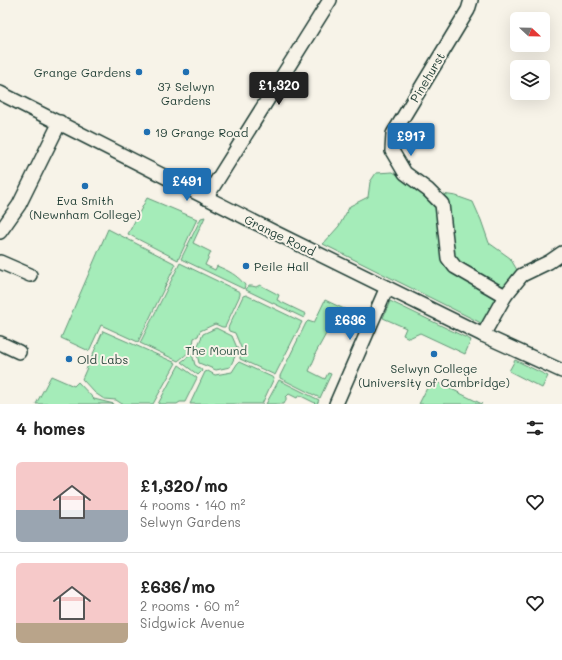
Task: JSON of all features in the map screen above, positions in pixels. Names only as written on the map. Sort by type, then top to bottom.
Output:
[{"type":"street","points":[[206,198],[330,0]]},
{"type":"street","name":"Pinehurst","points":[[471,0],[468,10],[393,134],[392,151],[405,172],[428,190],[442,204],[448,258],[455,267],[505,296]]},
{"type":"street","name":"Grange Road","points":[[0,92],[206,198],[483,335],[562,372]]},
{"type":"street","points":[[0,232],[19,205],[60,122]]},
{"type":"street","points":[[483,335],[505,296],[522,275],[549,262],[562,253]]},
{"type":"street","points":[[0,262],[30,275]]},
{"type":"street","points":[[336,404],[387,288]]},
{"type":"street","points":[[0,343],[19,352]]},
{"type":"green space","points":[[393,172],[422,191],[456,196],[473,202],[489,243],[510,258],[517,270],[495,298],[491,313],[483,324],[323,244],[339,226],[350,206],[368,197],[370,182],[376,173]]},
{"type":"green space","points":[[147,198],[197,219],[178,260],[128,234]]},
{"type":"green space","points":[[205,217],[193,243],[211,252],[205,265],[215,270],[217,266],[232,274],[245,285],[244,289],[181,259],[201,218]]},
{"type":"green space","points":[[108,229],[174,263],[175,266],[138,342],[101,325],[89,351],[61,338]]},
{"type":"green space","points":[[180,263],[240,292],[240,295],[225,327],[215,324],[200,331],[198,336],[194,338],[189,351],[178,361],[140,343]]},
{"type":"green space","points":[[260,285],[279,295],[277,300],[306,314],[304,318],[246,290],[248,286],[256,287]]},
{"type":"green space","points":[[246,295],[302,322],[275,375],[240,359],[242,350],[235,333],[229,331],[228,328],[243,296]]},
{"type":"green space","points":[[325,300],[359,316],[351,332],[332,323],[315,354],[316,355],[309,371],[325,379],[328,373],[331,374],[320,398],[280,378],[280,376],[306,323],[308,321],[314,323]]},
{"type":"green space","points":[[390,301],[471,340],[465,354],[420,333],[409,338],[403,335],[406,328],[383,318]]},
{"type":"green space","name":"The Mound","points":[[216,328],[232,336],[238,350],[230,367],[216,370],[199,363],[196,350],[203,334]]},
{"type":"green space","points":[[103,331],[176,363],[153,404],[122,404],[116,400],[104,399],[95,393],[82,379]]},
{"type":"green space","points":[[192,354],[195,365],[202,371],[198,375],[181,362]]},
{"type":"green space","points":[[515,360],[548,376],[542,388],[509,371]]},
{"type":"green space","points":[[239,362],[274,378],[262,404],[190,404],[205,372],[208,371],[215,375],[232,372]]},
{"type":"green space","points":[[179,365],[197,378],[185,402],[180,402],[177,404],[158,404]]},
{"type":"green space","points":[[51,376],[74,386],[78,382],[94,399],[114,404],[36,404]]},
{"type":"green space","points":[[279,380],[319,400],[317,404],[314,404],[315,403],[299,395],[297,398],[289,394],[286,397],[284,404],[266,404]]},
{"type":"green space","points":[[433,381],[482,404],[419,404],[430,382]]},
{"type":"place","name":"Grange Gardens","points":[[139,72]]},
{"type":"place","name":"37 Selwyn Gardens","points":[[186,72]]},
{"type":"place","name":"19 Grange Road","points":[[147,132]]},
{"type":"place","name":"Eva Smith (Newnham College)","points":[[85,186]]},
{"type":"place","name":"Peile Hall","points":[[246,266]]},
{"type":"place","name":"Selwyn College (University of Cambridge)","points":[[434,354]]},
{"type":"place","name":"Old Labs","points":[[69,359]]}]
